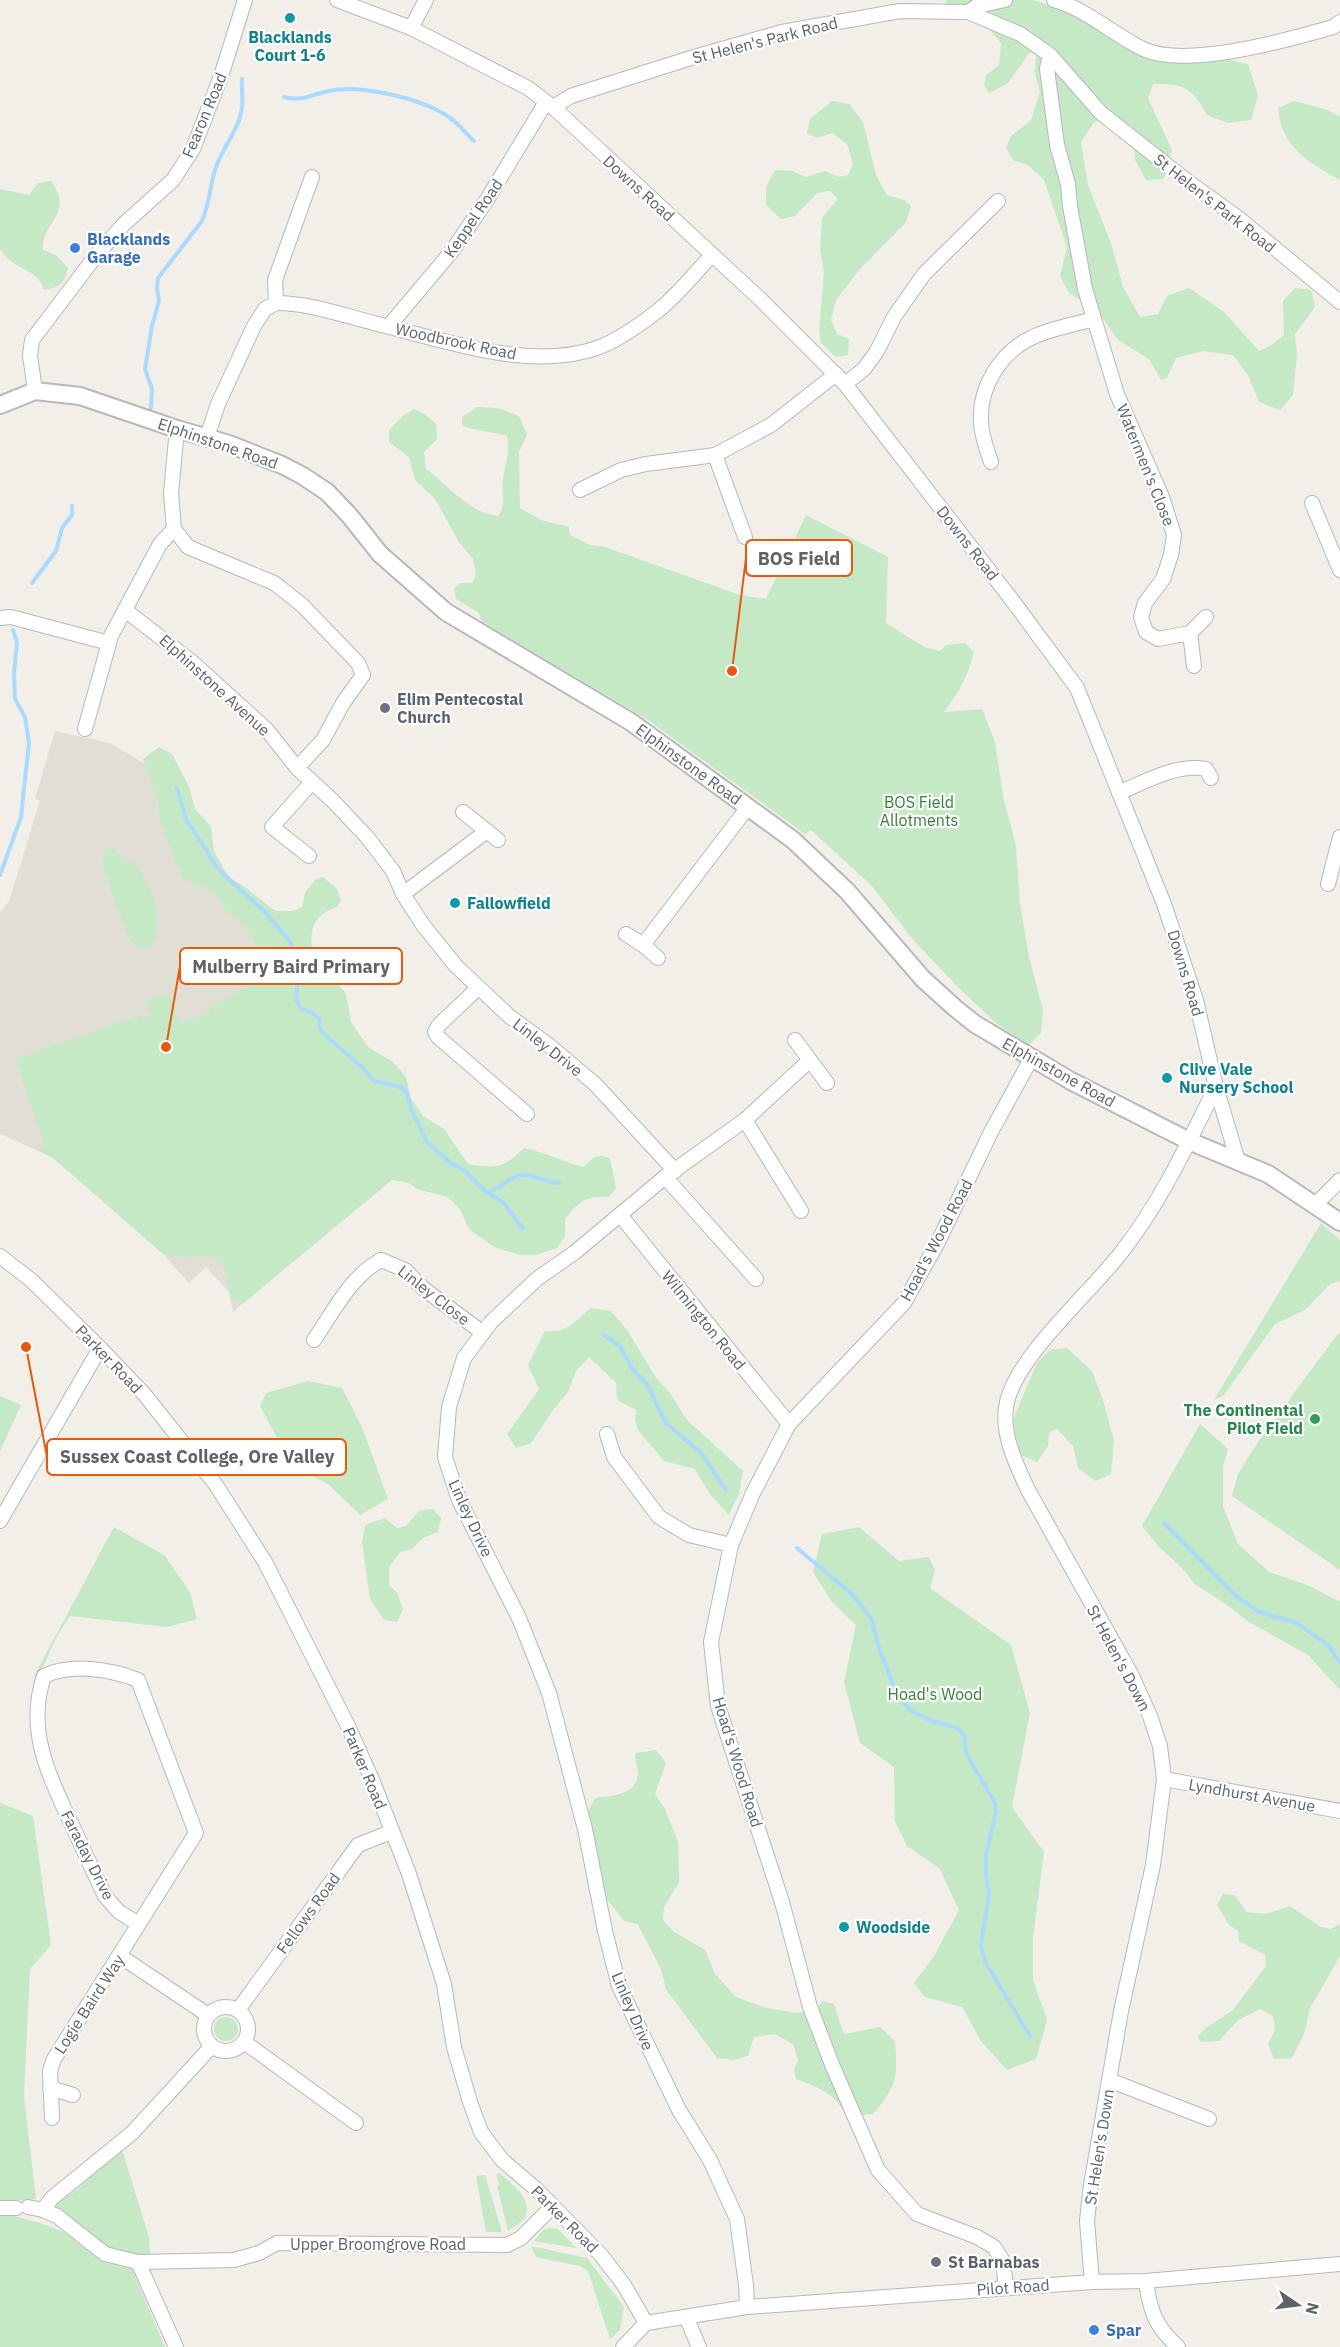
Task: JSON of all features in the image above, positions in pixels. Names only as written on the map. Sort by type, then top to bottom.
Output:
[{"type":"street","name":"Fearon Road","points":[[35,391],[30,355],[32,340],[98,253],[125,223],[172,180],[193,149],[221,76],[245,0]]},
{"type":"street","points":[[337,0],[411,28],[528,88],[550,105]]},
{"type":"street","points":[[411,28],[426,0]]},
{"type":"street","points":[[968,12],[977,6],[1005,0]]},
{"type":"street","points":[[1054,0],[1086,15],[1144,49],[1172,56],[1207,54],[1268,44],[1338,28]]},
{"type":"street","name":"St Helen's Park Road","points":[[550,105],[571,96],[694,57],[783,32],[901,6],[968,12],[1020,34],[1050,55],[1101,113],[1237,217],[1340,302]]},
{"type":"street","name":"Watermen's Close","points":[[1050,55],[1047,69],[1057,145],[1068,184],[1085,289],[1117,394],[1162,497],[1174,535],[1171,555],[1162,579],[1145,603],[1141,617],[1146,632],[1158,639],[1190,633]]},
{"type":"street","name":"Downs Road","points":[[550,105],[712,255],[841,379],[1077,688],[1164,904],[1196,1000],[1216,1088],[1238,1161]]},
{"type":"street","name":"Keppel Road","points":[[389,327],[452,251],[550,105]]},
{"type":"street","points":[[207,437],[218,404],[254,326],[265,309],[276,303],[275,280],[312,177]]},
{"type":"street","points":[[580,490],[629,468],[715,455],[771,425],[841,379],[864,369],[877,351],[894,317],[924,274],[994,205],[1002,219]]},
{"type":"street","name":"Woodbrook Road","points":[[276,303],[322,310],[488,351],[534,356],[580,353],[598,348],[615,339],[656,312],[712,255]]},
{"type":"street","points":[[991,462],[980,421],[984,396],[994,370],[1006,354],[1030,338],[1094,319]]},
{"type":"street","name":"Elphinstone Road","points":[[0,405],[35,391],[80,396],[207,437],[282,465],[303,476],[327,492],[380,554],[446,612],[631,722],[793,840],[847,891],[923,979],[955,1008],[1031,1059],[1190,1141],[1268,1174],[1340,1222]]},
{"type":"street","points":[[177,429],[171,493],[174,529],[188,547],[274,583],[302,605],[358,663],[363,675],[343,703],[323,740],[297,768]]},
{"type":"street","points":[[715,455],[745,537]]},
{"type":"street","points":[[1312,504],[1340,570]]},
{"type":"street","points":[[728,532],[740,524]]},
{"type":"street","points":[[85,729],[109,643],[160,544],[174,529]]},
{"type":"street","name":"Elphinstone Avenue","points":[[125,610],[167,640],[229,694],[267,730],[297,768],[312,782]]},
{"type":"street","points":[[0,618],[11,617],[109,643]]},
{"type":"street","points":[[1194,666],[1190,633],[1206,617]]},
{"type":"street","points":[[1119,793],[1148,780],[1193,766],[1206,769],[1211,778]]},
{"type":"street","points":[[309,856],[272,827],[312,782]]},
{"type":"street","name":"Linley Drive","points":[[312,782],[367,837],[393,871],[423,925],[456,966],[508,1016],[551,1047],[595,1084],[670,1174],[574,1253],[538,1278],[491,1322],[464,1358],[449,1407],[445,1457],[459,1500],[519,1618],[549,1693],[585,1829],[605,1930],[619,1986],[680,2110],[710,2160],[737,2219],[747,2307]]},
{"type":"street","points":[[643,945],[748,807]]},
{"type":"street","points":[[463,812],[498,840]]},
{"type":"street","points":[[404,894],[487,831]]},
{"type":"street","points":[[1328,884],[1340,837]]},
{"type":"street","points":[[626,934],[658,958]]},
{"type":"street","points":[[478,988],[439,1025],[435,1032],[527,1114]]},
{"type":"street","points":[[795,1040],[827,1083]]},
{"type":"street","name":"Hoad's Wood Road","points":[[1006,2288],[1003,2261],[994,2247],[977,2237],[917,2214],[878,2170],[833,2067],[810,2007],[782,1902],[718,1706],[711,1642],[731,1545],[753,1493],[789,1424],[904,1303],[939,1240],[991,1132],[1031,1059]]},
{"type":"street","points":[[756,1279],[670,1174],[745,1120],[810,1060]]},
{"type":"street","points":[[1190,1141],[1216,1088]]},
{"type":"street","points":[[745,1120],[801,1211]]},
{"type":"street","name":"St Helen's Down","points":[[1092,2282],[1087,2221],[1093,2174],[1121,2011],[1153,1865],[1164,1779],[1160,1746],[1150,1716],[1131,1674],[1028,1490],[1013,1458],[1005,1426],[1007,1402],[1017,1378],[1045,1339],[1120,1254],[1152,1210],[1190,1141]]},
{"type":"street","points":[[1315,1205],[1340,1180]]},
{"type":"street","name":"Wilmington Road","points":[[620,1215],[789,1424]]},
{"type":"street","name":"Parker Road","points":[[0,1256],[31,1280],[145,1395],[189,1449],[233,1510],[265,1562],[348,1726],[409,1874],[444,1984],[454,2048],[481,2132],[502,2160],[536,2189],[601,2255],[624,2285],[646,2323]]},
{"type":"street","name":"Linley Close","points":[[314,1340],[356,1280],[368,1267],[381,1260],[405,1270],[424,1289],[483,1333]]},
{"type":"street","points":[[0,1521],[100,1348]]},
{"type":"street","points":[[607,1434],[614,1457],[659,1517],[689,1535],[731,1545]]},
{"type":"street","name":"Faraday Drive","points":[[59,1669],[119,1672],[138,1680],[196,1833],[139,1924],[119,1912],[105,1896],[45,1766],[37,1726],[38,1694],[44,1676],[59,1669]]},
{"type":"street","name":"Lyndhurst Avenue","points":[[1164,1779],[1340,1811]]},
{"type":"street","name":"Fellows Road","points":[[238,2010],[358,1845],[391,1832]]},
{"type":"street","name":"Logie Baird Way","points":[[52,2118],[50,2071],[54,2059],[139,1924]]},
{"type":"street","points":[[120,1956],[208,2015]]},
{"type":"street","points":[[225,2007],[238,2010],[243,2014],[249,2026],[244,2042],[237,2049],[224,2052],[212,2046],[205,2035],[208,2015],[225,2007]]},
{"type":"street","points":[[244,2042],[356,2123]]},
{"type":"street","points":[[43,2210],[52,2198],[132,2133],[212,2046]]},
{"type":"street","points":[[1109,2080],[1209,2119]]},
{"type":"street","points":[[50,2088],[73,2095]]},
{"type":"street","name":"Upper Broomgrove Road","points":[[0,2208],[43,2210],[74,2228],[105,2254],[138,2262],[234,2260],[259,2253],[277,2243],[507,2245],[521,2238],[552,2207]]},
{"type":"street","points":[[138,2262],[176,2347]]},
{"type":"street","name":"Pilot Road","points":[[646,2323],[747,2307],[1092,2282],[1146,2281],[1340,2264]]},
{"type":"street","points":[[1146,2281],[1149,2307],[1156,2323],[1178,2347]]},
{"type":"street","points":[[686,2317],[699,2347]]},
{"type":"street","points":[[623,2347],[646,2323]]},
{"type":"shaded area","points":[[55,731],[110,743],[170,779],[198,868],[264,912],[391,1180],[233,1312],[229,1292],[206,1267],[189,1283],[162,1253],[52,1157],[0,1134],[0,913],[9,901],[40,801],[35,799]]},
{"type":"green space","points":[[946,0],[1033,0],[1075,14],[1106,36],[1141,55],[1221,58],[1248,64],[1258,95],[1251,120],[1228,123],[1207,115],[1197,99],[1186,89],[1180,86],[1153,84],[1148,98],[1172,150],[1164,179],[1146,180],[1135,160],[1133,127],[1117,118],[1094,122],[1081,142],[1088,185],[1112,246],[1123,287],[1140,317],[1158,314],[1167,296],[1189,288],[1224,312],[1259,351],[1272,345],[1284,335],[1283,301],[1295,288],[1311,290],[1315,307],[1295,334],[1297,355],[1293,395],[1280,410],[1259,402],[1248,375],[1233,355],[1203,351],[1176,358],[1167,378],[1161,380],[1149,359],[1118,340],[1098,311],[1069,293],[1060,276],[1067,247],[1044,180],[1028,165],[1013,160],[1006,148],[1011,136],[1031,120],[1040,92],[1035,74],[1036,54],[1030,52],[1008,83],[989,93],[984,85],[986,75],[999,65],[1001,43],[979,11],[948,6]]},
{"type":"green space","points":[[832,101],[849,104],[863,122],[876,175],[887,195],[904,200],[911,206],[906,222],[860,269],[836,300],[831,320],[837,334],[849,339],[848,355],[836,357],[821,343],[819,329],[824,273],[820,249],[822,218],[838,199],[830,191],[817,193],[795,216],[781,219],[766,205],[766,187],[775,170],[792,171],[806,177],[825,171],[839,177],[848,175],[853,164],[847,144],[832,133],[817,138],[807,133],[810,119]]},
{"type":"green space","points":[[1294,101],[1328,110],[1340,117],[1340,180],[1298,152],[1285,133],[1280,122],[1278,108]]},
{"type":"green space","points":[[51,181],[60,202],[44,240],[43,250],[56,255],[68,268],[60,284],[44,290],[36,277],[13,263],[0,250],[0,189],[29,195],[38,183]]},
{"type":"green space","name":"BOS Field Allotments","points":[[477,407],[498,408],[519,416],[527,434],[519,452],[520,508],[541,520],[569,527],[570,535],[590,545],[605,547],[740,595],[766,599],[806,515],[888,557],[886,623],[924,647],[940,651],[946,645],[965,643],[974,652],[962,684],[944,712],[982,709],[995,742],[1003,796],[1016,846],[1020,903],[1029,957],[1043,1010],[1041,1033],[1029,1045],[997,1024],[960,989],[914,941],[871,885],[811,830],[805,834],[645,718],[498,631],[481,620],[479,613],[456,599],[454,588],[461,583],[472,583],[476,575],[473,559],[459,542],[435,499],[415,480],[409,457],[389,442],[389,430],[414,409],[425,414],[436,424],[437,439],[424,452],[426,469],[478,510],[498,516],[503,502],[503,479],[508,453],[507,436],[462,425],[462,417]]},
{"type":"green space","points":[[159,747],[172,754],[189,787],[195,809],[211,827],[214,851],[229,878],[245,887],[275,911],[293,911],[302,907],[305,893],[315,880],[323,877],[337,889],[341,900],[337,907],[327,911],[315,922],[312,937],[314,963],[328,971],[346,994],[351,1022],[368,1047],[393,1062],[406,1077],[411,1098],[423,1116],[444,1129],[468,1164],[499,1165],[511,1160],[524,1148],[584,1167],[595,1157],[610,1158],[616,1188],[609,1197],[594,1197],[574,1208],[565,1219],[565,1236],[557,1248],[535,1255],[520,1255],[494,1247],[469,1229],[460,1209],[447,1197],[417,1189],[409,1183],[392,1180],[243,1303],[231,1299],[224,1268],[212,1255],[186,1258],[162,1253],[52,1157],[40,1152],[39,1148],[45,1146],[15,1059],[141,1015],[142,1019],[151,1016],[146,1000],[168,993],[180,1023],[208,1013],[211,1007],[259,979],[265,972],[266,961],[247,928],[226,910],[214,892],[182,878],[160,823],[159,803],[143,759]]},
{"type":"green space","points":[[108,848],[115,849],[120,855],[135,863],[148,884],[158,917],[156,938],[151,947],[138,948],[128,937],[104,871],[103,856]]},
{"type":"green space","points":[[1321,1223],[1340,1240],[1340,1281],[1330,1284],[1305,1310],[1275,1324],[1223,1396],[1214,1400]]},
{"type":"green space","points":[[590,1308],[611,1311],[627,1330],[656,1378],[670,1393],[687,1420],[743,1471],[739,1494],[729,1515],[709,1493],[695,1469],[664,1461],[638,1430],[635,1420],[636,1410],[617,1400],[616,1383],[589,1357],[576,1371],[568,1392],[531,1443],[516,1448],[507,1434],[539,1389],[528,1365],[545,1331],[565,1328]]},
{"type":"green space","name":"The Continental Pilot Field","points":[[1340,1333],[1340,1570],[1232,1496],[1238,1474],[1260,1439]]},
{"type":"green space","points":[[1067,1348],[1092,1371],[1114,1441],[1111,1474],[1096,1481],[1078,1468],[1073,1446],[1057,1429],[1049,1432],[1048,1446],[1037,1462],[1021,1455],[1012,1422],[1037,1363],[1050,1350]]},
{"type":"green space","points":[[308,1381],[342,1388],[362,1427],[388,1499],[360,1515],[328,1484],[300,1470],[275,1434],[260,1406],[266,1393]]},
{"type":"green space","points":[[0,1396],[21,1405],[0,1451]]},
{"type":"green space","points":[[1200,1424],[1228,1449],[1223,1466],[1223,1506],[1238,1544],[1269,1572],[1310,1586],[1340,1602],[1340,1690],[1308,1655],[1249,1622],[1195,1584],[1142,1526]]},
{"type":"green space","points":[[433,1509],[441,1518],[438,1532],[423,1538],[412,1549],[400,1552],[389,1567],[389,1585],[397,1593],[403,1609],[397,1622],[384,1620],[370,1599],[362,1542],[365,1525],[385,1518],[397,1528],[406,1526],[419,1511]]},
{"type":"green space","points":[[114,1527],[164,1555],[190,1592],[197,1619],[167,1627],[70,1616],[57,1636],[38,1678],[34,1676]]},
{"type":"green space","name":"Hoad's Wood","points":[[859,1527],[899,1561],[929,1557],[935,1570],[930,1588],[1011,1645],[1030,1713],[1012,1807],[1044,1852],[1033,1938],[1033,1980],[1047,2020],[1036,2059],[1007,2070],[981,2041],[962,2007],[925,1997],[914,1983],[934,1956],[959,1910],[940,1869],[907,1846],[895,1821],[894,1767],[860,1743],[844,1682],[856,1625],[832,1602],[813,1572],[822,1534]]},
{"type":"green space","points":[[656,1750],[666,1763],[655,1794],[665,1809],[678,1842],[679,1882],[664,1907],[663,1920],[674,1932],[705,1950],[715,1974],[736,1997],[766,2008],[798,2013],[815,2009],[823,2001],[834,2004],[844,2034],[880,2027],[895,2041],[896,2073],[887,2096],[873,2114],[861,2115],[844,2111],[829,2094],[796,2079],[794,2070],[798,2060],[793,2044],[775,2034],[754,2037],[748,2056],[733,2060],[717,2058],[665,1988],[659,1964],[638,1924],[624,1921],[607,1899],[593,1856],[586,1815],[595,1798],[623,1793],[634,1785],[638,1772],[635,1761],[636,1753]]},
{"type":"green space","points":[[0,1803],[33,1816],[51,1945],[30,1969],[24,2096],[36,2199],[0,2201]]},
{"type":"green space","points":[[1223,1894],[1234,1895],[1247,1912],[1266,1914],[1290,1906],[1321,1927],[1331,1929],[1340,1924],[1340,1956],[1310,2008],[1304,2034],[1292,2058],[1274,2059],[1268,2044],[1275,2030],[1273,2016],[1260,2009],[1238,2020],[1219,2041],[1201,2042],[1197,2037],[1206,2028],[1233,2010],[1266,1966],[1265,1955],[1239,1941],[1238,1931],[1229,1925],[1217,1905]]},
{"type":"green space","points":[[226,2017],[231,2018],[237,2024],[237,2034],[231,2040],[226,2041],[221,2040],[215,2034],[214,2029],[215,2024],[221,2018]]},
{"type":"green space","points":[[122,2150],[149,2237],[150,2256],[122,2253],[97,2242],[52,2207],[53,2203],[71,2194]]},
{"type":"green space","points":[[500,2173],[521,2193],[527,2211],[525,2219],[508,2231],[497,2186],[500,2186],[496,2174]]},
{"type":"green space","points":[[485,2175],[502,2232],[486,2232],[476,2176]]},
{"type":"green space","points":[[0,2216],[14,2216],[64,2232],[101,2261],[132,2269],[165,2347],[0,2347]]},
{"type":"green space","points":[[558,2229],[576,2248],[534,2241],[543,2230]]},
{"type":"green space","points":[[531,2246],[587,2258],[624,2307],[620,2330],[610,2339],[588,2271],[580,2266],[536,2257]]},
{"type":"waterway","points":[[151,408],[152,389],[145,369],[152,326],[159,301],[158,278],[202,221],[216,167],[241,114],[242,79]]},
{"type":"waterway","points":[[284,97],[302,98],[342,89],[374,91],[392,95],[439,111],[453,120],[474,141]]},
{"type":"waterway","points":[[32,583],[56,551],[62,528],[72,515],[72,506]]},
{"type":"waterway","points":[[0,875],[21,817],[29,743],[25,717],[15,699],[14,673],[17,643],[13,630]]},
{"type":"waterway","points":[[177,788],[186,819],[219,870],[265,912],[291,943],[299,974],[296,999],[300,1008],[313,1013],[319,1019],[320,1028],[324,1034],[363,1068],[374,1081],[401,1087],[407,1093],[411,1109],[427,1142],[451,1163],[464,1170],[486,1192],[504,1203],[523,1229]]},
{"type":"waterway","points":[[488,1192],[522,1175],[559,1183]]},
{"type":"waterway","points":[[604,1335],[619,1345],[633,1370],[647,1384],[666,1423],[701,1453],[726,1490]]},
{"type":"waterway","points":[[1164,1523],[1236,1596],[1259,1612],[1297,1623],[1329,1646],[1340,1663]]},
{"type":"waterway","points":[[797,1548],[852,1594],[871,1618],[879,1648],[897,1695],[911,1711],[932,1721],[958,1728],[964,1735],[966,1753],[995,1803],[996,1812],[986,1854],[989,1894],[981,1945],[985,1962],[1030,2036]]},
{"type":"place","name":"Blacklands Court 1-6","points":[[290,18]]},
{"type":"place","name":"Blacklands Garage","points":[[75,248]]},
{"type":"place","name":"BOS Field","points":[[732,671]]},
{"type":"place","name":"Elim Pentecostal Church","points":[[385,708]]},
{"type":"place","name":"Fallowfield","points":[[455,903]]},
{"type":"place","name":"Mulberry Baird Primary","points":[[166,1047]]},
{"type":"place","name":"Clive Vale Nursery School","points":[[1167,1078]]},
{"type":"place","name":"Sussex Coast College, Ore Valley","points":[[26,1347]]},
{"type":"place","name":"The Continental Pilot Field","points":[[1315,1419]]},
{"type":"place","name":"Woodside","points":[[844,1927]]},
{"type":"place","name":"St Barnabas","points":[[936,2262]]},
{"type":"place","name":"Spar","points":[[1094,2330]]}]
